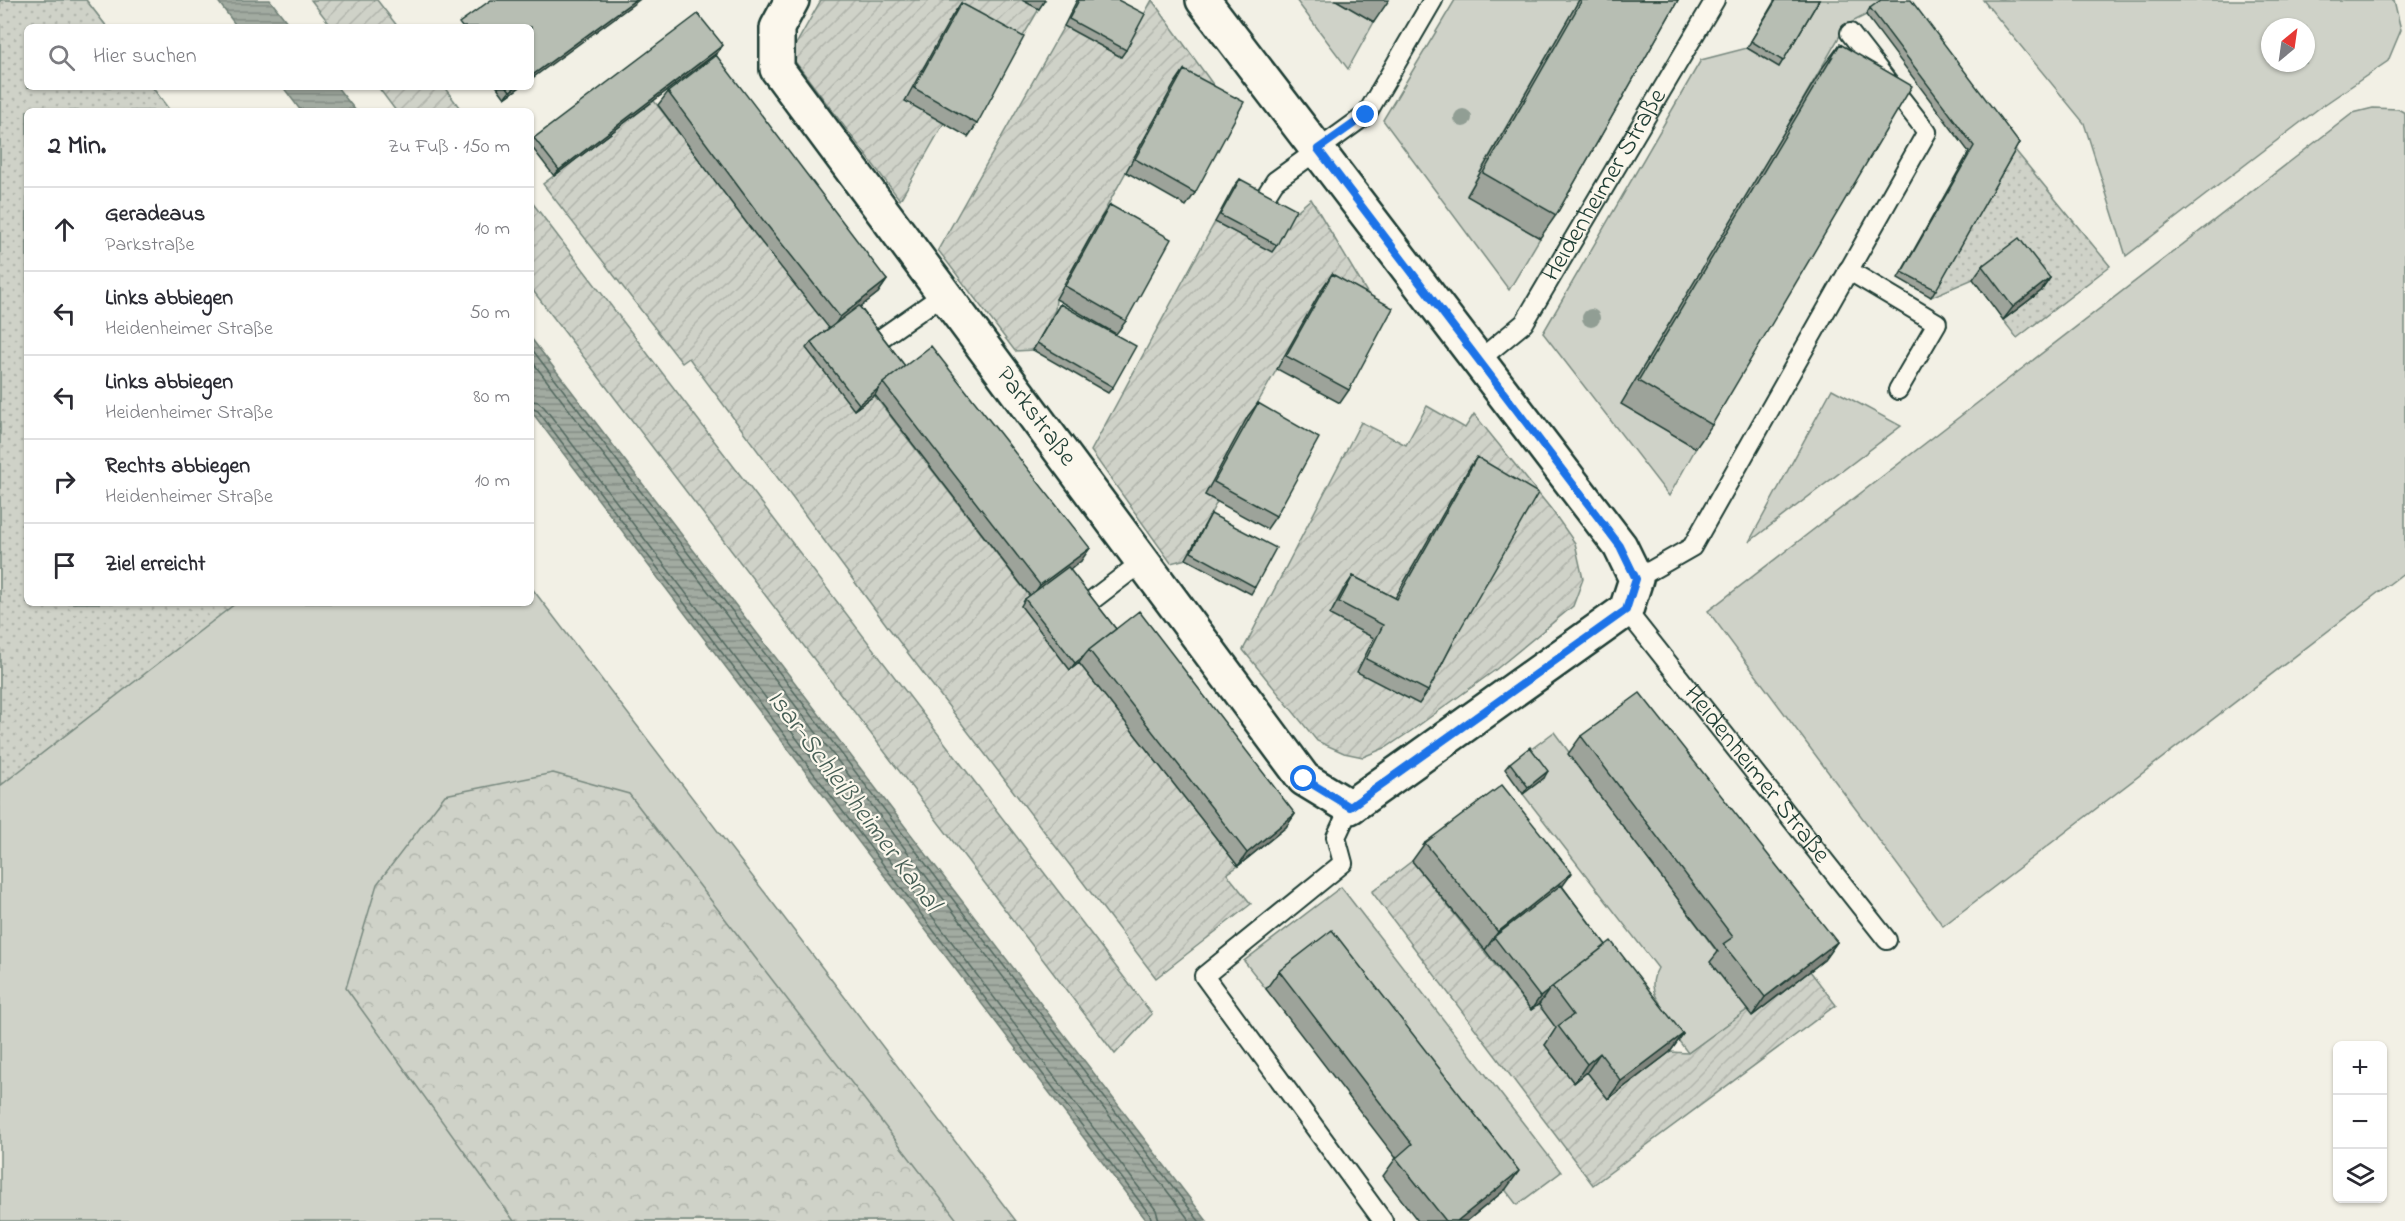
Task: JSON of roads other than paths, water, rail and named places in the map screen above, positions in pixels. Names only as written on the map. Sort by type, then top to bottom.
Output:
[{"type":"street","name":"Parkstraße","points":[[792,0],[777,28],[777,69],[1304,779],[1350,807]]},
{"type":"street","points":[[1203,0],[1620,546],[1636,579],[1626,610],[1350,807]]},
{"type":"lane","points":[[1263,200],[1275,181],[1366,115],[1433,0]]},
{"type":"lane","name":"Heidenheimer Straße","points":[[1479,360],[1524,323],[1714,0]]},
{"type":"lane","points":[[1636,579],[1692,547],[1928,132],[1850,33]]},
{"type":"lane","points":[[1848,270],[1937,323],[1898,390]]},
{"type":"lane","points":[[877,341],[944,294]]},
{"type":"lane","points":[[1087,604],[1143,561]]},
{"type":"lane","name":"Heidenheimer Straße","points":[[1626,610],[1887,940]]},
{"type":"lane","points":[[1350,807],[1336,837],[1343,863],[1204,976],[1383,1221]]},
{"type":"water","points":[[217,0],[270,0],[289,24],[235,24]]},
{"type":"water","points":[[285,90],[339,90],[354,108],[299,108]]},
{"type":"water","name":"Isar-Schleißheimer Kanal","points":[[534,342],[1207,1221],[1147,1221],[534,415]]}]
